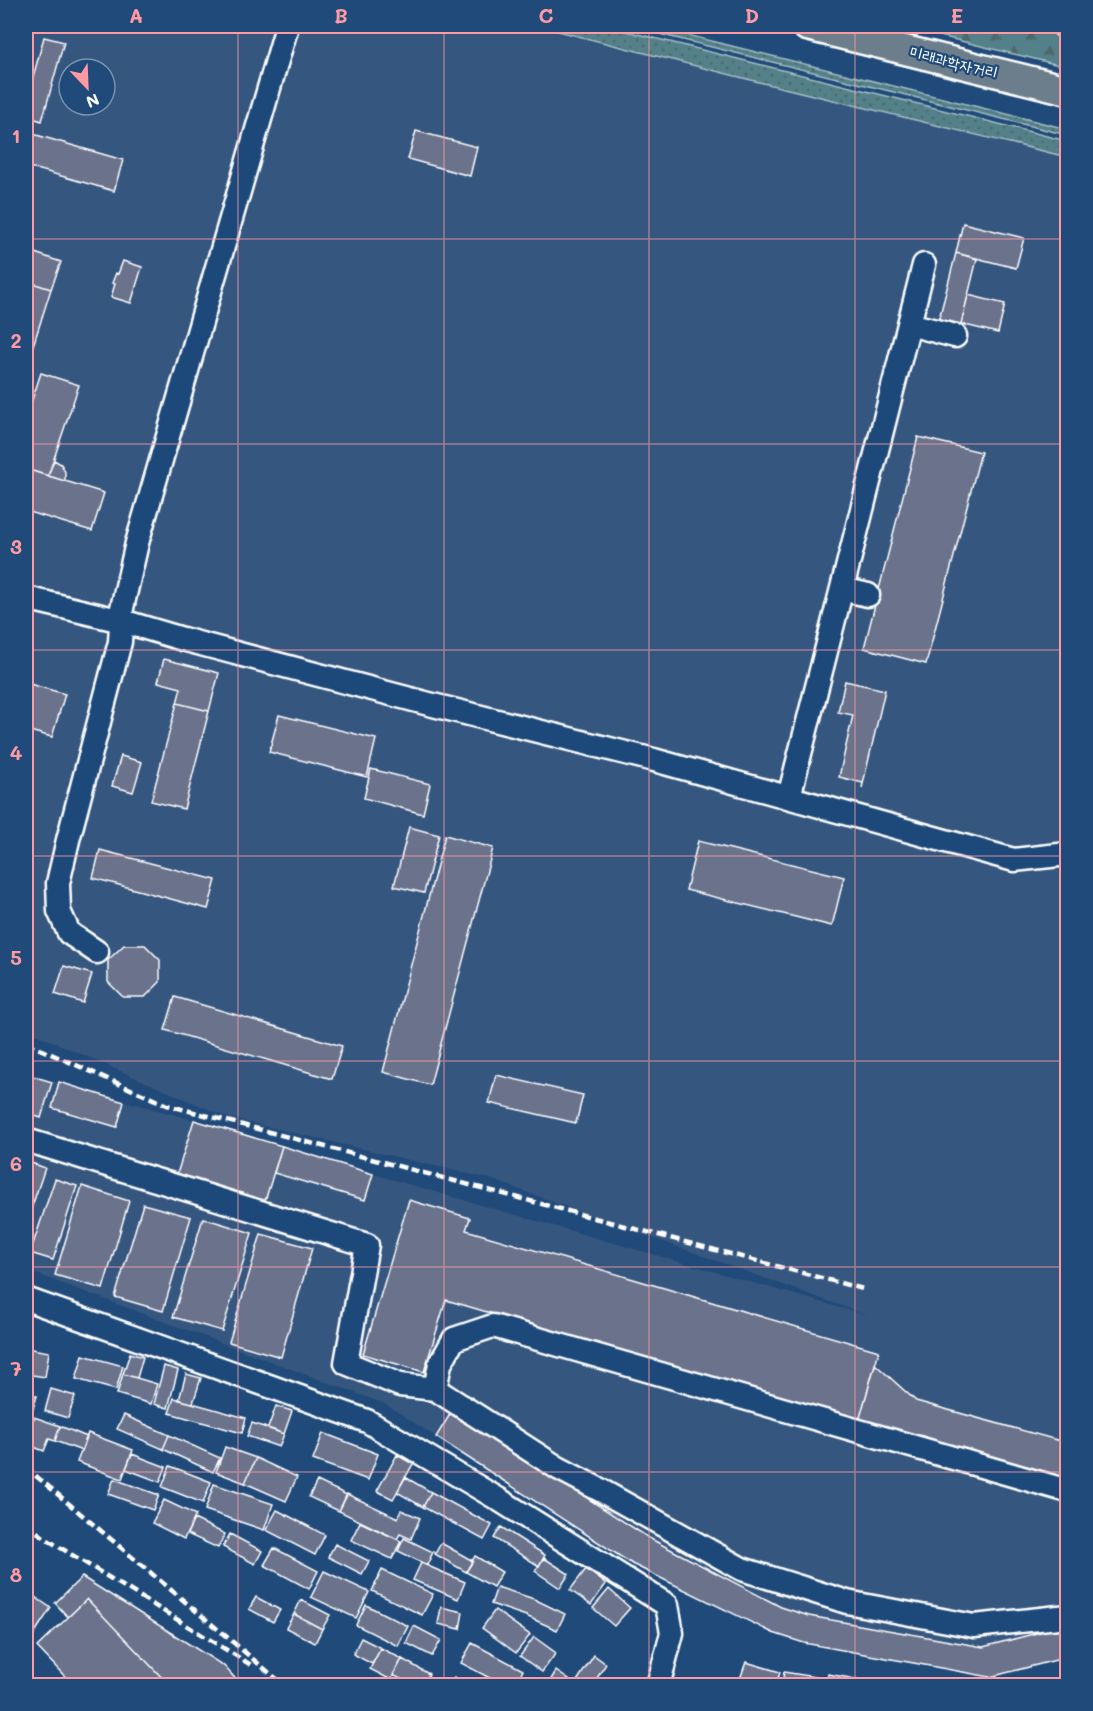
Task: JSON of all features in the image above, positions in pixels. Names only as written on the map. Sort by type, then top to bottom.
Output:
[{"type":"main road","name":"미래과학자거리","points":[[807,26],[1068,90]]},
{"type":"street","points":[[97,952],[69,933],[59,911],[58,883],[120,642],[122,608],[137,543],[287,26]]},
{"type":"street","points":[[789,797],[824,699],[842,589],[924,265]]},
{"type":"street","points":[[909,324],[955,336]]},
{"type":"street","points":[[842,589],[868,595]]},
{"type":"street","points":[[26,598],[122,621],[417,701],[654,760],[1014,860],[1068,854]]},
{"type":"street","points":[[26,1140],[367,1245],[346,1363],[400,1385],[435,1389],[558,1468],[742,1569],[847,1602],[974,1626],[1068,1616]]},
{"type":"street","points":[[26,1299],[367,1421],[498,1499],[667,1605],[672,1633],[658,1686]]},
{"type":"street","points":[[435,1389],[440,1364],[454,1339],[493,1326],[1068,1491]]},
{"type":"shaded area","points":[[26,26],[529,26],[1067,158],[1067,1657],[990,1677],[804,1643],[773,1633],[632,1564],[385,1404],[26,1270],[26,1074],[194,1120],[373,1174],[869,1316],[490,1179],[226,1117],[26,1030],[26,838],[34,803],[26,801]]},
{"type":"green space","points":[[538,26],[606,26],[1067,141],[1067,157],[759,82]]},
{"type":"green space","points":[[627,26],[651,26],[1067,129],[1067,135]]},
{"type":"green space","points":[[899,26],[1038,26],[1067,34],[1067,67]]},
{"type":"building","points":[[160,26],[181,26],[179,31]]},
{"type":"building","points":[[44,37],[64,42],[60,57],[57,57],[57,67],[42,121],[26,116],[26,103]]},
{"type":"building","points":[[416,131],[477,147],[470,176],[408,159]]},
{"type":"building","points":[[26,132],[123,160],[114,191],[26,166]]},
{"type":"building","points":[[963,223],[1024,238],[1016,268],[956,253]]},
{"type":"building","points":[[26,250],[61,262],[51,289],[26,281]]},
{"type":"building","points":[[956,253],[977,259],[961,324],[939,319]]},
{"type":"building","points":[[123,261],[142,267],[131,303],[111,297],[115,284],[112,283]]},
{"type":"building","points":[[26,281],[51,289],[26,368]]},
{"type":"building","points":[[968,295],[1005,304],[998,333],[961,324]]},
{"type":"building","points":[[41,373],[79,385],[48,476],[26,469],[26,418]]},
{"type":"building","points":[[918,437],[981,452],[926,664],[864,648]]},
{"type":"building","points":[[54,460],[61,464],[65,472],[65,481],[48,476]]},
{"type":"building","points":[[26,469],[104,493],[92,531],[26,511]]},
{"type":"building","points":[[164,659],[219,673],[209,711],[177,703],[181,688],[158,682]]},
{"type":"building","points":[[845,681],[885,690],[862,788],[863,783],[839,777],[853,715],[838,712]]},
{"type":"building","points":[[26,683],[65,694],[52,737],[26,730]]},
{"type":"building","points":[[177,703],[209,711],[184,809],[151,801]]},
{"type":"building","points":[[279,715],[376,739],[367,777],[269,752]]},
{"type":"building","points":[[121,756],[142,762],[133,792],[112,786]]},
{"type":"building","points":[[371,769],[430,784],[423,814],[364,798]]},
{"type":"building","points":[[409,827],[439,835],[424,893],[394,886]]},
{"type":"building","points":[[445,835],[493,848],[430,1085],[383,1072]]},
{"type":"building","points":[[698,841],[844,877],[832,926],[686,890]]},
{"type":"building","points":[[100,850],[216,880],[208,909],[93,878]]},
{"type":"building","points":[[124,945],[145,945],[160,960],[160,982],[145,997],[123,997],[108,982],[108,960]]},
{"type":"building","points":[[64,966],[92,974],[83,1003],[55,994]]},
{"type":"building","points":[[175,997],[342,1046],[332,1079],[165,1030]]},
{"type":"building","points":[[26,1074],[52,1082],[41,1118],[26,1113]]},
{"type":"building","points":[[496,1075],[583,1095],[576,1123],[489,1103]]},
{"type":"building","points":[[59,1082],[124,1102],[117,1127],[52,1108]]},
{"type":"building","points":[[194,1120],[282,1146],[265,1201],[177,1174]]},
{"type":"building","points":[[282,1146],[373,1174],[365,1200],[274,1173]]},
{"type":"building","points":[[26,1161],[45,1168],[26,1224]]},
{"type":"building","points":[[55,1179],[77,1186],[53,1260],[30,1253]]},
{"type":"building","points":[[82,1186],[129,1201],[103,1289],[55,1275]]},
{"type":"building","points":[[409,1200],[470,1218],[466,1230],[879,1351],[859,1421],[446,1300],[424,1372],[363,1354]]},
{"type":"building","points":[[143,1204],[191,1217],[163,1311],[115,1297]]},
{"type":"building","points":[[203,1218],[252,1233],[222,1331],[173,1317]]},
{"type":"building","points":[[261,1234],[312,1248],[281,1357],[229,1342]]},
{"type":"building","points":[[26,1348],[49,1352],[45,1377],[26,1374]]},
{"type":"building","points":[[130,1353],[143,1357],[137,1378],[123,1374]]},
{"type":"building","points":[[83,1355],[123,1366],[116,1390],[76,1379]]},
{"type":"building","points":[[875,1364],[916,1401],[1068,1443],[1068,1479],[859,1421]]},
{"type":"building","points":[[164,1366],[178,1370],[168,1408],[154,1404]]},
{"type":"building","points":[[123,1374],[157,1384],[151,1404],[117,1394]]},
{"type":"building","points":[[186,1374],[201,1378],[193,1403],[179,1400]]},
{"type":"building","points":[[51,1389],[75,1396],[68,1418],[45,1411]]},
{"type":"building","points":[[26,1392],[37,1396],[31,1415],[26,1413]]},
{"type":"building","points":[[174,1398],[246,1418],[242,1433],[169,1413]]},
{"type":"building","points":[[276,1406],[292,1411],[284,1434],[268,1428]]},
{"type":"building","points":[[452,1411],[649,1538],[781,1607],[809,1616],[983,1647],[1068,1625],[1068,1657],[990,1677],[804,1643],[773,1633],[632,1564],[436,1437]]},
{"type":"building","points":[[124,1415],[169,1435],[163,1449],[117,1429]]},
{"type":"building","points":[[34,1417],[60,1426],[55,1441],[49,1439],[44,1451],[26,1444]]},
{"type":"building","points":[[252,1423],[284,1434],[279,1447],[247,1436]]},
{"type":"building","points":[[60,1426],[87,1437],[82,1451],[55,1441]]},
{"type":"building","points":[[88,1433],[133,1450],[122,1479],[77,1462]]},
{"type":"building","points":[[323,1433],[378,1454],[368,1480],[313,1460]]},
{"type":"building","points":[[169,1435],[220,1458],[213,1472],[163,1449]]},
{"type":"building","points":[[225,1447],[256,1458],[245,1483],[216,1472]]},
{"type":"building","points":[[132,1454],[166,1467],[160,1482],[126,1469]]},
{"type":"building","points":[[397,1455],[413,1464],[393,1499],[377,1491]]},
{"type":"building","points":[[256,1458],[297,1477],[286,1501],[245,1483]]},
{"type":"building","points":[[170,1466],[211,1482],[203,1503],[162,1487]]},
{"type":"building","points":[[405,1477],[431,1492],[423,1507],[397,1492]]},
{"type":"building","points":[[114,1479],[159,1495],[153,1510],[108,1494]]},
{"type":"building","points":[[317,1481],[347,1495],[339,1511],[309,1497]]},
{"type":"building","points":[[214,1484],[273,1504],[264,1530],[205,1510]]},
{"type":"building","points":[[431,1492],[492,1525],[484,1540],[423,1507]]},
{"type":"building","points":[[347,1494],[398,1518],[401,1510],[420,1518],[411,1539],[400,1534],[397,1539],[339,1511]]},
{"type":"building","points":[[164,1500],[196,1515],[184,1539],[152,1523]]},
{"type":"building","points":[[277,1510],[325,1535],[315,1555],[266,1530]]},
{"type":"building","points":[[194,1519],[225,1534],[218,1548],[187,1534]]},
{"type":"building","points":[[360,1522],[401,1541],[392,1559],[351,1540]]},
{"type":"building","points":[[501,1527],[545,1555],[539,1566],[494,1538]]},
{"type":"building","points":[[230,1534],[262,1551],[255,1564],[223,1547]]},
{"type":"building","points":[[404,1538],[433,1552],[427,1565],[398,1551]]},
{"type":"building","points":[[441,1543],[473,1561],[466,1572],[435,1554]]},
{"type":"building","points":[[335,1544],[369,1561],[362,1574],[328,1557]]},
{"type":"building","points":[[274,1548],[318,1571],[309,1589],[264,1565]]},
{"type":"building","points":[[475,1556],[502,1572],[493,1587],[466,1572]]},
{"type":"building","points":[[544,1558],[569,1574],[560,1588],[535,1571]]},
{"type":"building","points":[[421,1563],[465,1582],[458,1599],[413,1580]]},
{"type":"building","points":[[586,1569],[606,1584],[591,1605],[570,1590]]},
{"type":"building","points":[[382,1570],[433,1594],[422,1615],[372,1591]]},
{"type":"building","points":[[324,1571],[369,1592],[356,1618],[311,1597]]},
{"type":"building","points":[[82,1577],[224,1666],[242,1686],[170,1686],[87,1599],[68,1617],[55,1603]]},
{"type":"building","points":[[497,1587],[534,1599],[565,1614],[557,1630],[491,1604]]},
{"type":"building","points":[[609,1589],[630,1608],[614,1626],[593,1608]]},
{"type":"building","points":[[26,1591],[51,1608],[28,1643],[26,1642]]},
{"type":"building","points":[[256,1597],[280,1610],[273,1622],[249,1609]]},
{"type":"building","points":[[87,1599],[170,1686],[74,1686],[37,1647]]},
{"type":"building","points":[[301,1600],[330,1615],[322,1629],[294,1614]]},
{"type":"building","points":[[366,1605],[408,1626],[398,1646],[356,1625]]},
{"type":"building","points":[[441,1607],[463,1612],[460,1629],[438,1624]]},
{"type":"building","points":[[495,1610],[530,1635],[516,1653],[482,1628]]},
{"type":"building","points":[[294,1614],[322,1629],[315,1643],[286,1628]]},
{"type":"building","points":[[414,1626],[441,1640],[432,1656],[406,1643]]},
{"type":"building","points":[[534,1637],[556,1653],[542,1672],[520,1656]]},
{"type":"building","points":[[361,1638],[381,1648],[372,1664],[353,1654]]},
{"type":"building","points":[[472,1643],[523,1670],[515,1686],[505,1686],[461,1663]]},
{"type":"building","points":[[381,1648],[402,1659],[391,1680],[370,1669]]},
{"type":"building","points":[[594,1655],[606,1664],[592,1686],[583,1686],[577,1681]]},
{"type":"building","points":[[402,1659],[429,1674],[423,1686],[414,1686],[393,1675]]},
{"type":"building","points":[[746,1662],[780,1672],[776,1686],[760,1686],[740,1679]]},
{"type":"building","points":[[556,1671],[569,1680],[566,1686],[547,1686]]},
{"type":"building","points":[[784,1672],[822,1678],[820,1686],[782,1686]]},
{"type":"building","points":[[828,1674],[895,1686],[826,1686]]},
{"type":"building","points":[[454,1678],[468,1686],[449,1686]]},
{"type":"railway","points":[[26,1043],[167,1105],[863,1289]]},
{"type":"railway","points":[[26,1466],[285,1686]]},
{"type":"railway","points":[[26,1524],[48,1540],[251,1665]]}]
